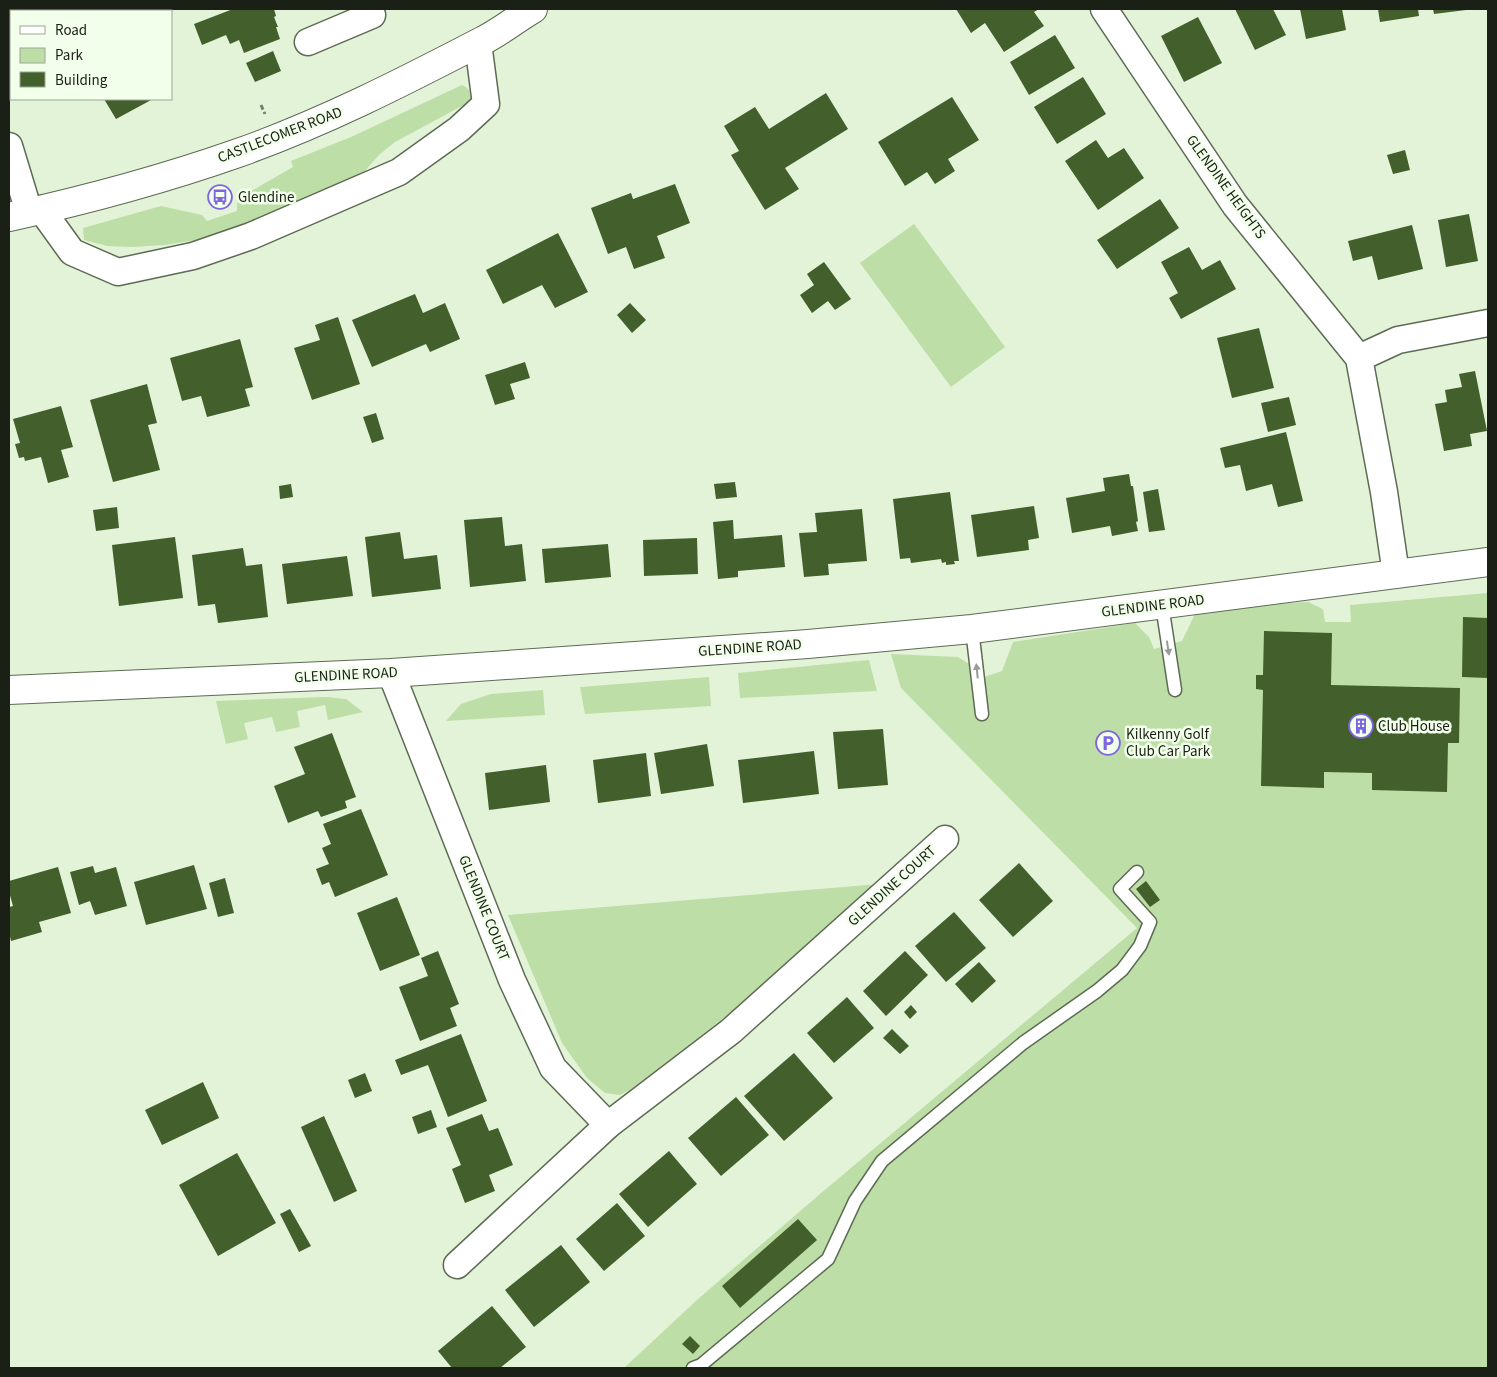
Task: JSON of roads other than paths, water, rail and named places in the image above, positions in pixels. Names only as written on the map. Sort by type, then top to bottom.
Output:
[{"type":"street","name":"CASTLECOMER ROAD","points":[[26,213],[147,182],[275,139],[366,100],[478,43],[533,9]]},
{"type":"street","name":"GLENDINE HEIGHTS","points":[[1104,9],[1235,205],[1359,358],[1384,492],[1396,574]]},
{"type":"street","points":[[308,42],[337,18],[372,15]]},
{"type":"street","points":[[9,146],[26,213],[72,252],[118,272],[192,256],[251,236],[399,172],[459,129],[486,104],[478,43]]},
{"type":"street","points":[[1359,358],[1398,340],[1488,323]]},
{"type":"street","name":"GLENDINE ROAD","points":[[9,690],[391,673],[808,644],[972,629],[1488,562]]},
{"type":"street","name":"GLENDINE COURT","points":[[391,673],[512,980],[552,1068],[608,1125]]},
{"type":"street","name":"GLENDINE COURT","points":[[457,1265],[608,1125],[731,1031],[945,839]]},
{"type":"lane","points":[[1162,605],[1175,690]]},
{"type":"lane","points":[[972,629],[982,714]]},
{"type":"lane","points":[[693,1368],[701,1365],[828,1259],[855,1201],[882,1161],[1024,1043],[1097,991],[1122,970],[1140,946],[1150,922],[1120,889],[1137,872]]},
{"type":"place","name":"Glendine","points":[[220,197]]},
{"type":"place","name":"Club House","points":[[1361,726]]},
{"type":"place","name":"Kilkenny Golf Club Car Park","points":[[1108,743]]}]
